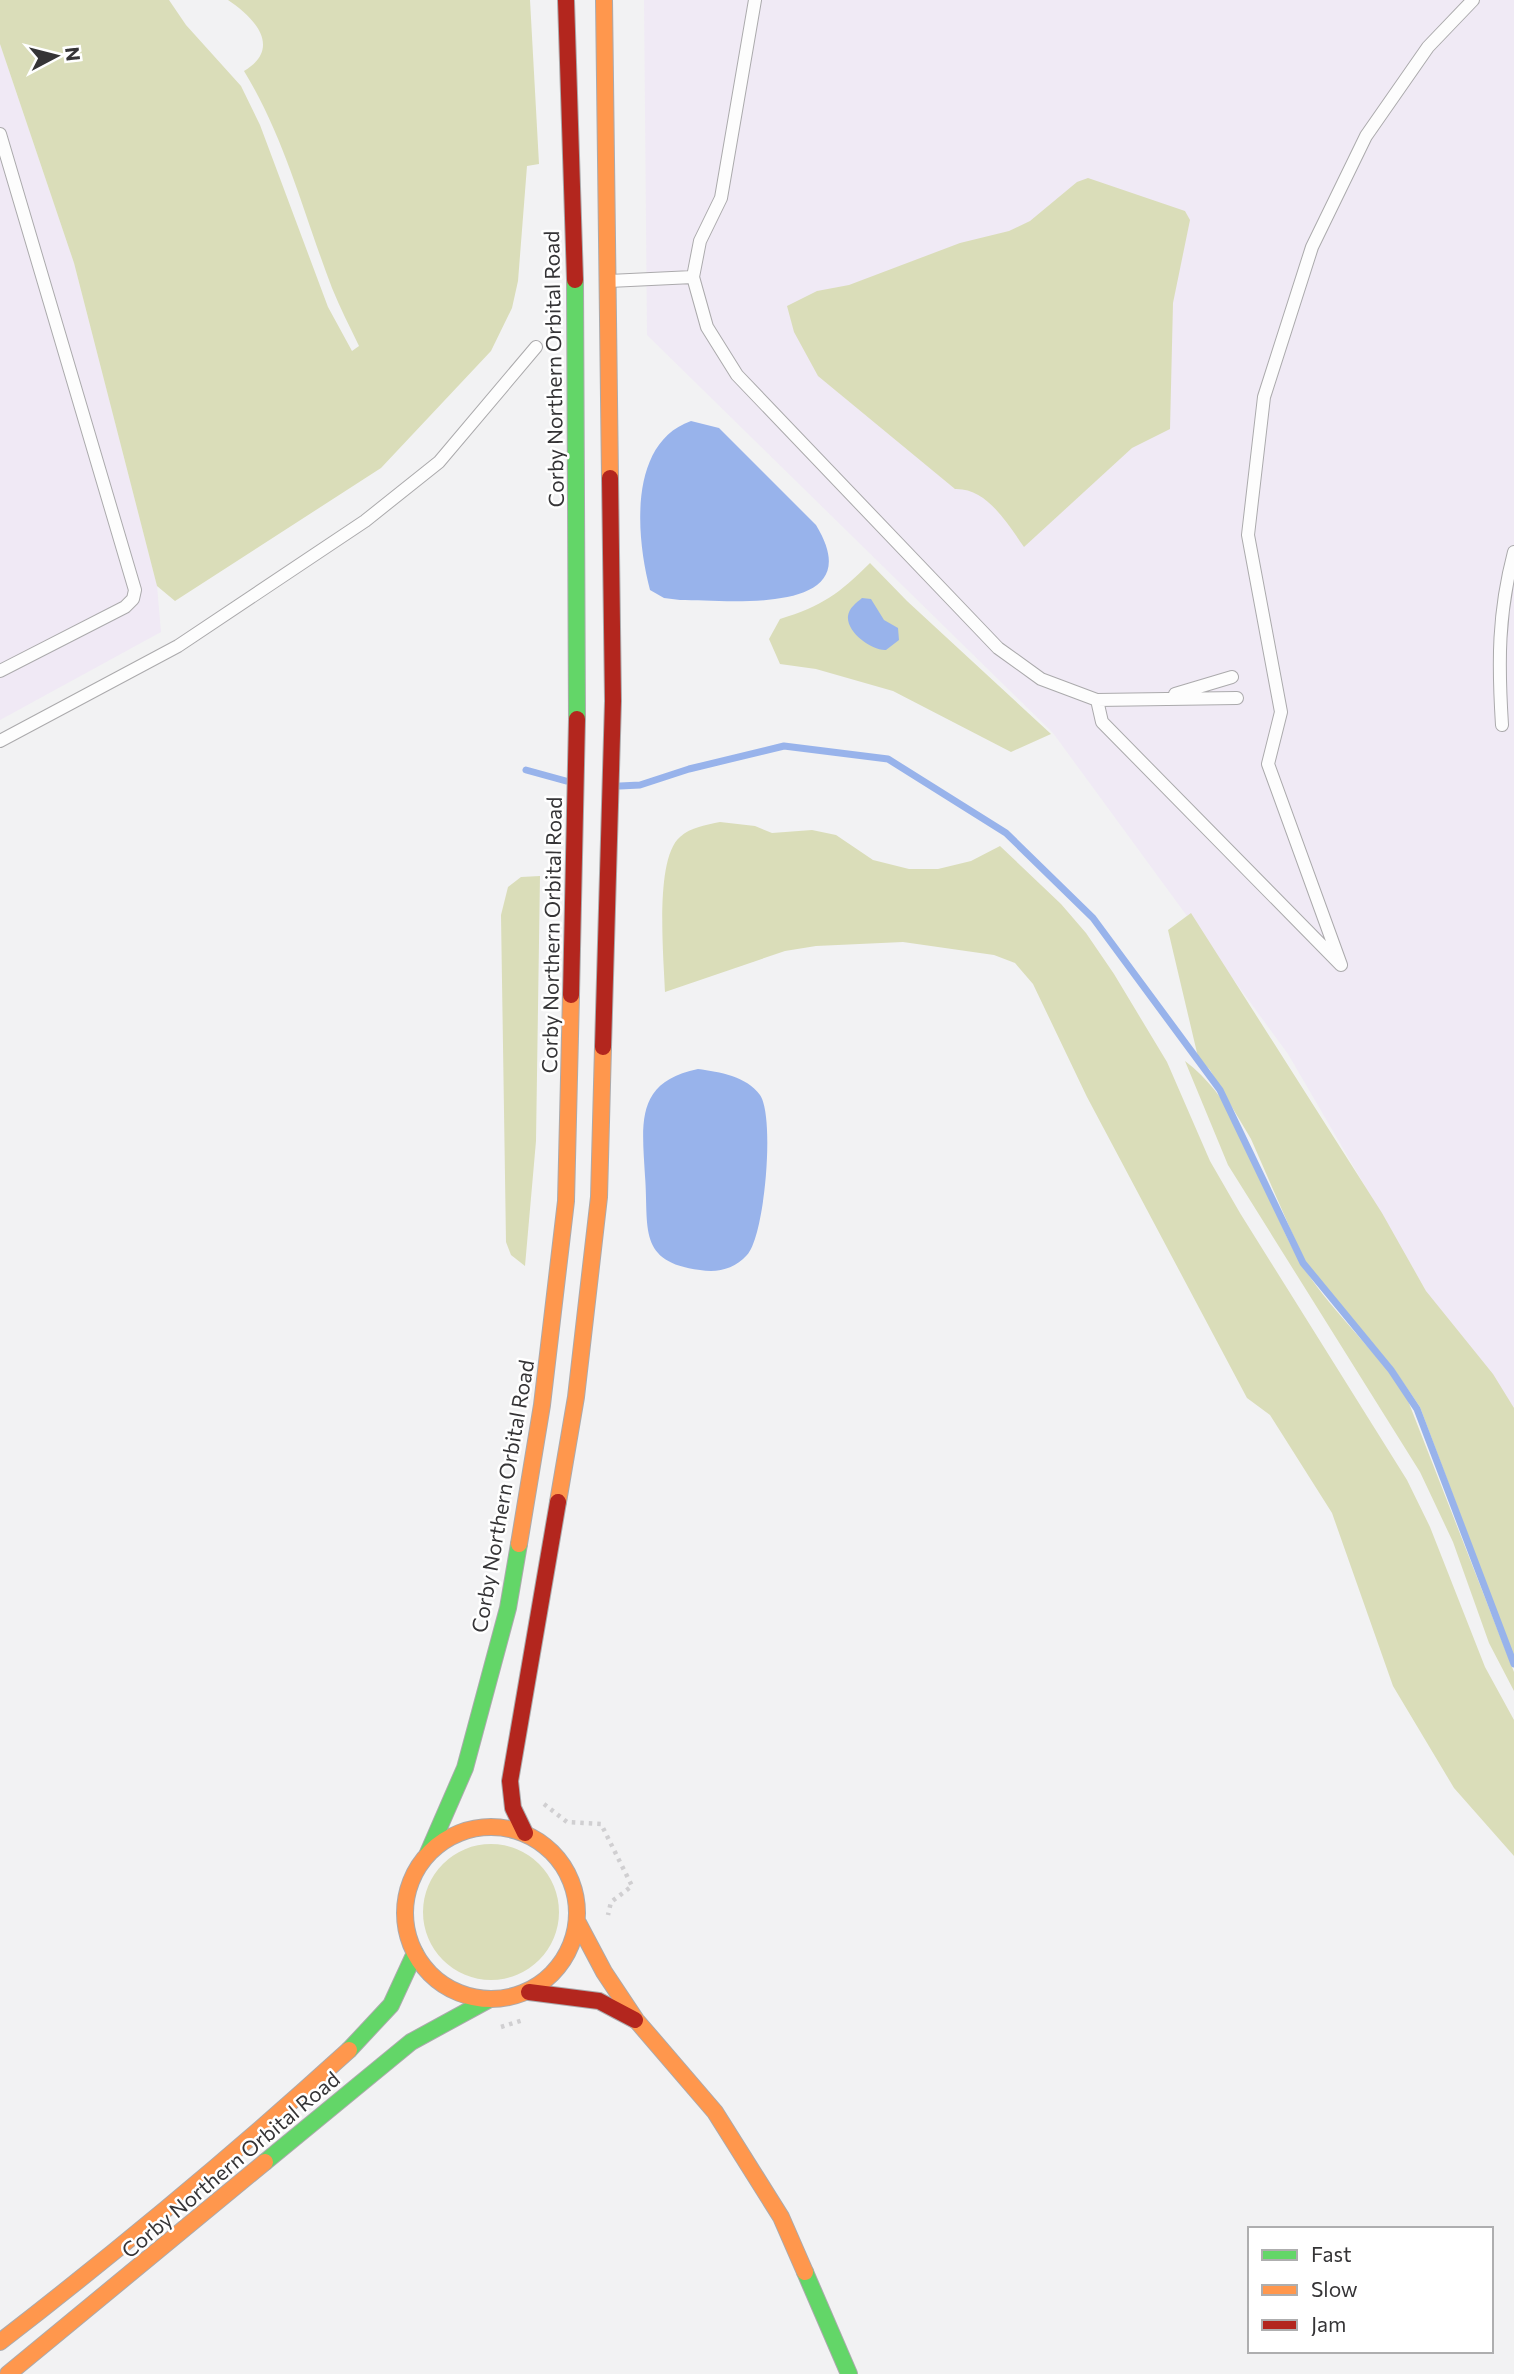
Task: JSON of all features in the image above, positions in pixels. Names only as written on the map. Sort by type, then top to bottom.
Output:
[{"type":"street","name":"Corby Northern Orbital Road","points":[[428,1853],[465,1769],[508,1608],[542,1405],[566,1201],[577,701],[576,320],[566,0]]},
{"type":"street","points":[[525,1833],[513,1808],[510,1780],[576,1397],[599,1197],[613,701],[604,0]]},
{"type":"street","points":[[529,1992],[560,1965],[572,1944],[578,1921],[577,1898],[569,1874],[555,1854],[525,1833],[500,1826],[474,1828],[449,1837],[428,1853],[414,1875],[406,1899],[406,1927],[415,1953],[433,1977],[458,1993],[488,2000],[529,1992],[599,2001],[636,2020]]},
{"type":"street","points":[[578,1921],[604,1972],[636,2020],[715,2112],[781,2217],[849,2374]]},
{"type":"street","name":"Corby Northern Orbital Road","points":[[0,2342],[100,2264],[273,2119],[355,2045],[391,2005],[415,1953]]},
{"type":"street","name":"Corby Northern Orbital Road","points":[[8,2374],[411,2042],[488,2000]]},
{"type":"lane","points":[[755,0],[721,198],[700,241],[693,277],[707,327],[737,375],[998,648],[1041,679],[1097,700],[1237,698]]},
{"type":"lane","points":[[1097,700],[1102,722],[1341,965],[1268,764],[1281,712],[1248,535],[1264,397],[1312,247],[1366,136],[1429,47],[1474,0]]},
{"type":"lane","points":[[0,134],[135,590],[133,600],[125,607],[0,671]]},
{"type":"lane","points":[[608,281],[693,277]]},
{"type":"lane","points":[[0,741],[178,646],[365,521],[439,462],[536,347]]},
{"type":"lane","points":[[1502,725],[1498,653],[1500,619],[1514,552]]},
{"type":"lane","points":[[1157,699],[1233,677]]},
{"type":"path","points":[[540,1798],[552,1812],[567,1822],[601,1824],[617,1853],[632,1886],[611,1902],[608,1923]]},
{"type":"path","points":[[492,2030],[531,2017]]},
{"type":"shaded area","points":[[644,0],[1514,0],[1514,1442],[1288,1054],[1053,733],[647,335]]},
{"type":"shaded area","points":[[0,44],[74,263],[157,586],[161,632],[0,720]]},
{"type":"green space","points":[[0,0],[169,0],[186,25],[241,86],[260,125],[328,307],[352,351],[359,346],[332,288],[271,123],[244,71],[256,62],[262,53],[260,33],[247,15],[228,0],[530,0],[539,164],[527,166],[518,281],[512,308],[491,351],[381,468],[175,601],[157,586],[74,263],[0,44]]},
{"type":"green space","points":[[1088,178],[1185,211],[1190,220],[1173,303],[1170,429],[1132,448],[1024,547],[1003,518],[986,501],[977,494],[955,489],[818,376],[794,332],[787,306],[817,291],[849,285],[960,243],[1009,231],[1030,221],[1077,182]]},
{"type":"green space","points":[[870,563],[907,601],[1051,734],[1011,752],[893,691],[816,669],[780,664],[769,639],[780,619],[829,598]]},
{"type":"green space","points":[[720,822],[755,826],[772,833],[812,830],[836,835],[873,860],[909,869],[938,869],[971,861],[1000,846],[1061,904],[1086,933],[1167,1062],[1210,1161],[1240,1213],[1407,1480],[1430,1527],[1485,1667],[1514,1720],[1514,1856],[1454,1788],[1393,1686],[1332,1513],[1270,1415],[1247,1398],[1087,1097],[1033,984],[1015,963],[994,955],[903,942],[816,946],[785,951],[665,992],[662,910],[667,866],[672,849],[680,837],[689,831]]},
{"type":"green space","points":[[540,876],[536,1141],[525,1266],[511,1255],[506,1242],[501,915],[508,887],[521,877]]},
{"type":"green space","points":[[1191,913],[1382,1213],[1426,1291],[1493,1374],[1514,1408],[1514,1658],[1420,1407],[1394,1369],[1304,1260],[1251,1139],[1210,1070],[1198,1057],[1168,930]]},
{"type":"green space","points":[[1185,1061],[1207,1081],[1240,1131],[1289,1242],[1304,1268],[1405,1393],[1514,1672],[1514,1691],[1489,1643],[1453,1542],[1420,1472],[1228,1165]]},
{"type":"green space","points":[[491,1844],[517,1849],[539,1864],[554,1886],[559,1912],[554,1938],[539,1960],[517,1975],[491,1980],[465,1975],[443,1960],[428,1938],[423,1912],[428,1886],[443,1864],[465,1849]]},
{"type":"water","points":[[691,421],[719,428],[816,525],[828,555],[825,576],[811,589],[788,597],[760,601],[680,600],[664,598],[650,590],[640,519],[647,470],[656,449],[671,432]]},
{"type":"water","points":[[862,598],[871,599],[884,620],[898,628],[899,640],[886,650],[867,644],[855,634],[848,622],[853,606]]},
{"type":"water","points":[[698,1069],[732,1076],[748,1083],[760,1095],[767,1126],[763,1202],[753,1244],[747,1255],[737,1264],[713,1271],[680,1266],[665,1259],[650,1240],[646,1212],[643,1139],[647,1108],[653,1095],[663,1084],[678,1075]]},
{"type":"waterway","points":[[620,786],[640,785],[689,769],[784,746],[888,759],[1006,833],[1093,918],[1220,1090],[1303,1263],[1391,1370],[1417,1409],[1514,1664]]},
{"type":"waterway","points":[[526,770],[566,781]]},
{"type":"traffic: fast","points":[[575,280],[577,719]]},
{"type":"traffic: fast","points":[[428,1853],[465,1768],[508,1608],[519,1544]]},
{"type":"traffic: fast","points":[[349,2050],[391,2005],[415,1953]]},
{"type":"traffic: fast","points":[[265,2162],[411,2042],[488,2000]]},
{"type":"traffic: fast","points":[[805,2272],[849,2374]]},
{"type":"traffic: slow","points":[[604,0],[610,478]]},
{"type":"traffic: slow","points":[[519,1544],[542,1405],[566,1201],[571,995]]},
{"type":"traffic: slow","points":[[558,1502],[576,1397],[599,1197],[603,1047]]},
{"type":"traffic: slow","points":[[491,1827],[524,1834],[539,1841],[552,1852],[563,1865],[570,1880],[577,1913],[570,1946],[563,1961],[552,1974],[539,1985],[524,1992],[491,1999],[458,1992],[443,1985],[430,1974],[419,1961],[412,1946],[405,1913],[412,1880],[419,1865],[430,1852],[443,1841],[458,1834],[491,1827]]},
{"type":"traffic: slow","points":[[577,1921],[604,1972],[636,2020],[715,2112],[781,2217],[805,2272]]},
{"type":"traffic: slow","points":[[0,2342],[178,2199],[349,2050]]},
{"type":"traffic: slow","points":[[8,2374],[265,2162]]},
{"type":"traffic: jam","points":[[566,0],[575,280]]},
{"type":"traffic: jam","points":[[603,1047],[613,701],[610,478]]},
{"type":"traffic: jam","points":[[571,995],[577,719]]},
{"type":"traffic: jam","points":[[525,1833],[513,1808],[510,1781],[558,1502]]},
{"type":"traffic: jam","points":[[529,1992],[599,2001],[635,2020]]}]
